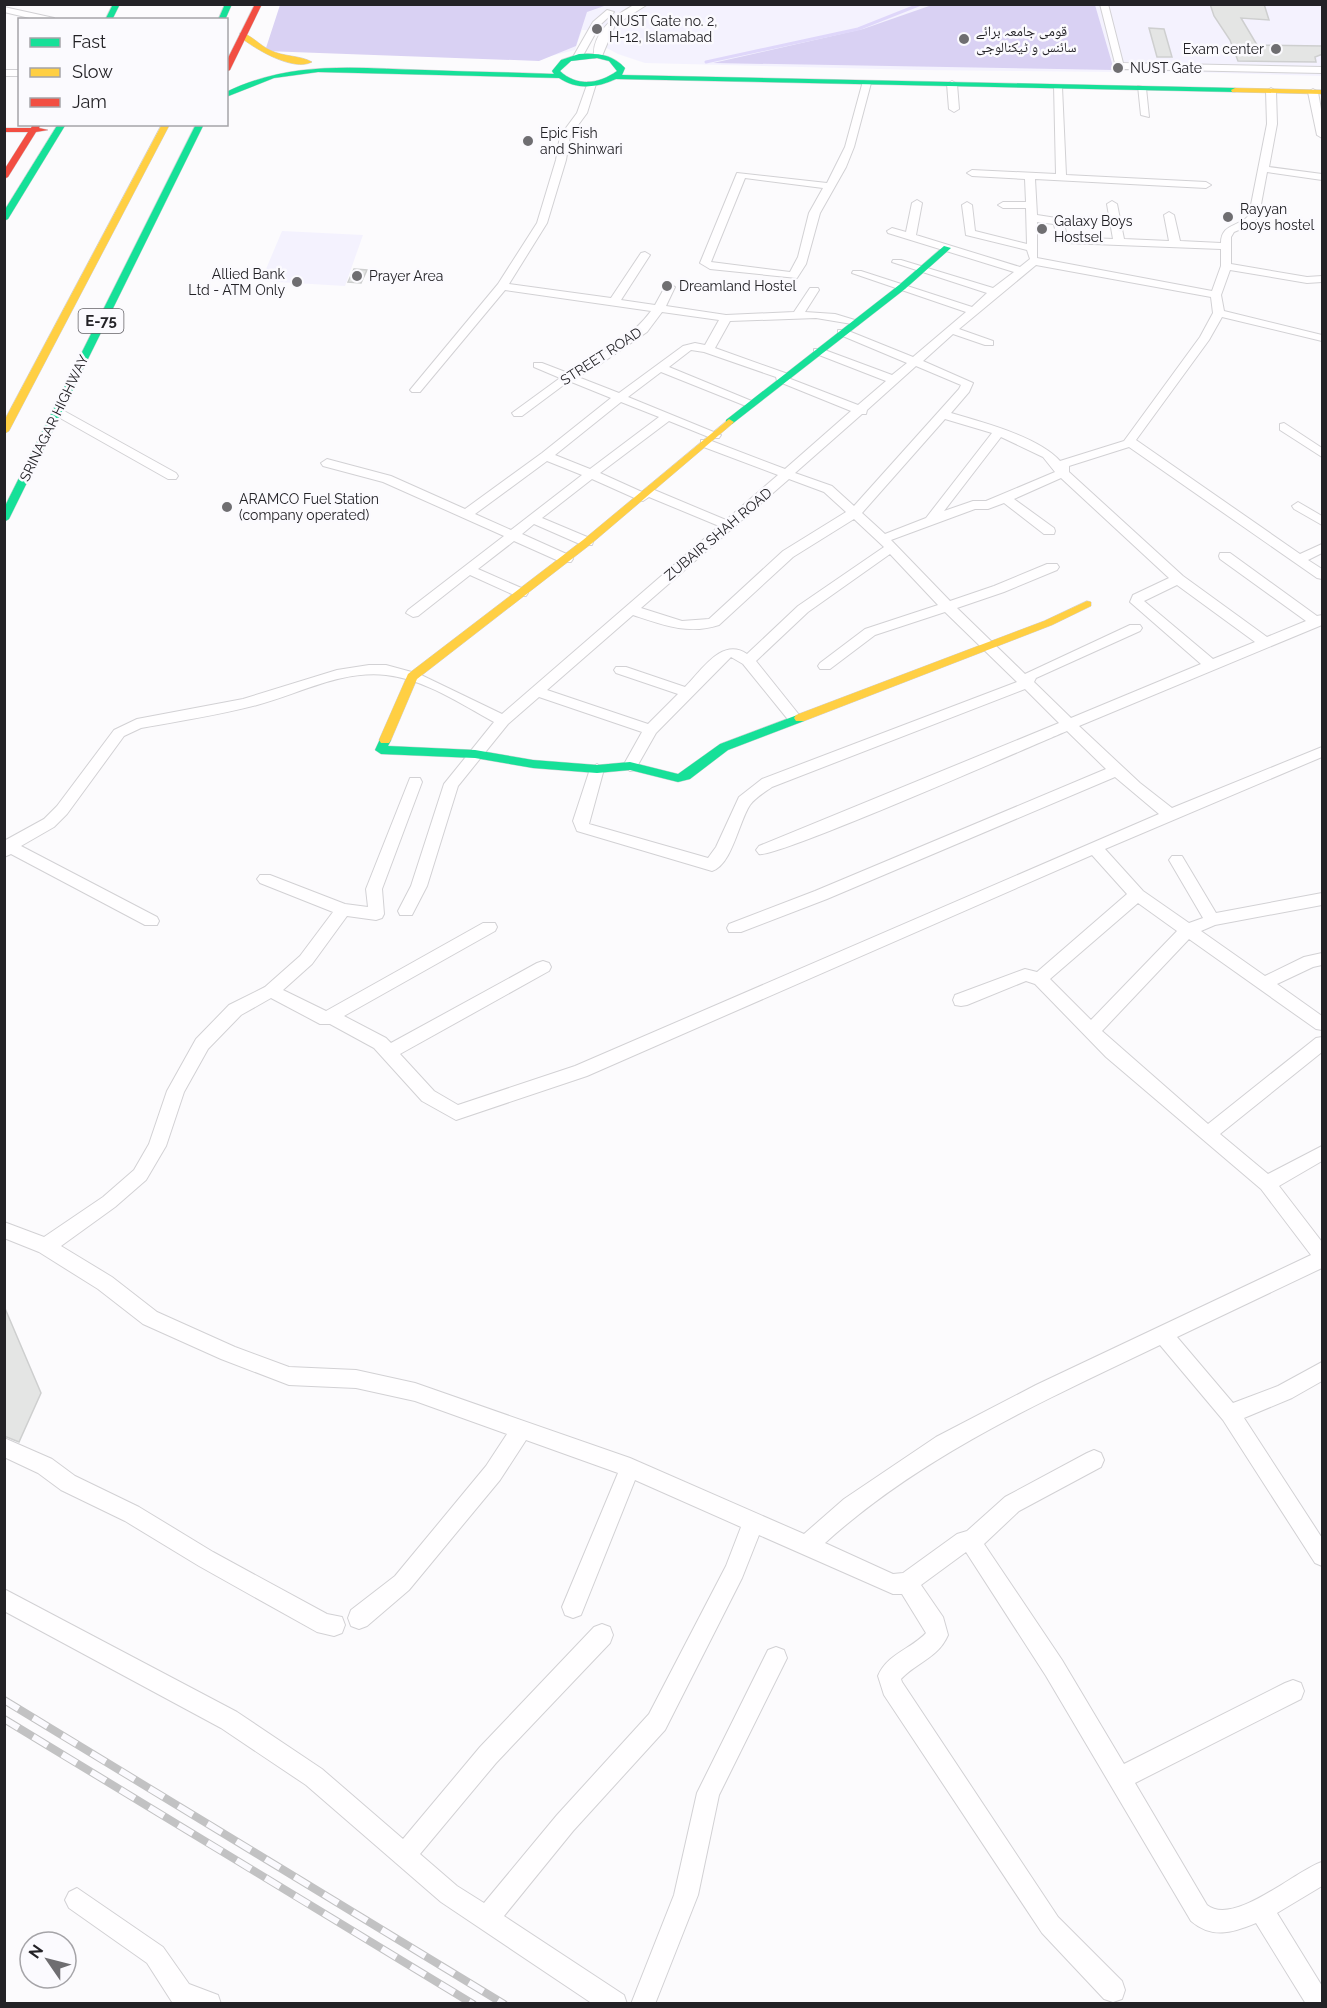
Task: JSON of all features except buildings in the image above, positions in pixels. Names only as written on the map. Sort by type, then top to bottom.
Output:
[{"type":"main road","points":[[109,18],[117,4]]},
{"type":"main road","points":[[125,18],[132,4]]},
{"type":"main road","points":[[222,18],[229,4]]},
{"type":"main road","points":[[228,66],[259,4]]},
{"type":"main road","points":[[243,35],[255,47],[269,55],[299,61],[557,71],[571,82],[591,84],[617,77],[1318,92]]},
{"type":"main road","points":[[228,94],[248,82],[262,78],[316,69],[557,71],[568,59],[597,56],[611,59],[620,65],[621,72],[617,77]]},
{"type":"main road","name":"E-75","points":[[4,431],[165,126]]},
{"type":"main road","name":"SRINAGAR HIGHWAY","points":[[4,519],[199,126]]},
{"type":"main road","points":[[4,130],[58,131]]},
{"type":"main road","points":[[4,138],[32,131]]},
{"type":"main road","points":[[4,177],[32,131]]},
{"type":"main road","points":[[4,219],[58,131]]},
{"type":"main road","points":[[947,248],[902,287],[782,377],[588,542],[412,677],[381,750],[475,754],[533,764],[597,769],[630,766],[678,777],[686,776],[724,747],[1048,622],[1087,604]]},
{"type":"street","points":[[578,57],[596,24],[624,4]]},
{"type":"street","points":[[597,56],[606,28],[619,17],[644,4]]},
{"type":"street","points":[[1104,4],[1120,67],[1323,70]]},
{"type":"street","points":[[4,9],[42,18]]},
{"type":"street","points":[[828,186],[741,175],[705,263],[793,276],[801,267],[812,219],[851,144],[866,83]]},
{"type":"street","points":[[416,390],[502,286],[542,223],[561,160],[565,136],[582,113],[591,84]]},
{"type":"street","points":[[952,84],[954,109]]},
{"type":"street","points":[[1057,87],[1061,178]]},
{"type":"street","points":[[1141,88],[1146,115]]},
{"type":"street","points":[[1131,443],[1130,440],[1205,338],[1219,313],[1216,295],[1226,266],[1224,246],[1230,230],[1249,222],[1254,215],[1272,124],[1271,91]]},
{"type":"street","points":[[1318,92],[1323,135]]},
{"type":"street","points":[[1264,170],[1323,177]]},
{"type":"street","points":[[972,173],[1206,185]]},
{"type":"street","points":[[1030,176],[1034,261],[1216,295]]},
{"type":"street","points":[[911,236],[917,203]]},
{"type":"street","points":[[1112,204],[1119,242]]},
{"type":"street","points":[[967,205],[970,233],[1032,248]]},
{"type":"street","points":[[1003,205],[1032,205]]},
{"type":"street","points":[[1056,220],[1059,219],[1059,208]]},
{"type":"street","points":[[1169,215],[1174,243]]},
{"type":"street","points":[[1032,218],[1056,220],[1061,223],[1062,239],[1224,246]]},
{"type":"street","points":[[892,231],[1023,271]]},
{"type":"street","points":[[614,302],[645,255]]},
{"type":"street","name":"ZUBAIR SHAH ROAD","points":[[406,911],[418,886],[451,784],[503,721],[995,292],[1034,261]]},
{"type":"street","points":[[897,262],[995,292]]},
{"type":"street","points":[[1226,266],[1307,280],[1323,279]]},
{"type":"street","points":[[857,273],[974,311]]},
{"type":"street","points":[[502,286],[726,318],[835,317],[854,323]]},
{"type":"street","name":"STREET ROAD","points":[[518,413],[568,377],[592,365],[643,330],[659,308],[670,287]]},
{"type":"street","points":[[797,316],[814,290]]},
{"type":"street","points":[[1219,313],[1323,338]]},
{"type":"street","points":[[708,350],[726,318]]},
{"type":"street","points":[[952,330],[989,343]]},
{"type":"street","points":[[630,609],[678,625],[703,627],[714,622],[788,554],[856,512],[943,414],[943,411],[965,390],[967,383],[842,332]]},
{"type":"street","points":[[466,514],[687,348],[695,346],[708,350],[782,377],[861,411]]},
{"type":"street","points":[[818,351],[894,380]]},
{"type":"street","points":[[538,365],[667,417],[710,439],[828,489],[856,512],[948,607],[1117,770],[1170,815]]},
{"type":"street","points":[[661,368],[750,404]]},
{"type":"street","points":[[57,411],[172,476]]},
{"type":"street","points":[[943,414],[999,432],[1047,454],[1063,473],[1178,579],[1266,643]]},
{"type":"street","points":[[413,613],[667,417]]},
{"type":"street","points":[[1284,427],[1323,453]]},
{"type":"street","points":[[931,520],[999,432]]},
{"type":"street","points":[[1063,473],[1063,464],[1131,443]]},
{"type":"street","points":[[1131,443],[1323,575]]},
{"type":"street","points":[[546,456],[729,526]]},
{"type":"street","points":[[327,463],[387,479],[566,559]]},
{"type":"street","points":[[748,661],[802,609],[887,543],[931,520],[973,505],[988,505],[1063,473]]},
{"type":"street","points":[[1005,498],[1049,531]]},
{"type":"street","points":[[1298,506],[1323,520]]},
{"type":"street","points":[[535,520],[588,542]]},
{"type":"street","points":[[1299,559],[1323,548]]},
{"type":"street","points":[[1225,556],[1320,621]]},
{"type":"street","points":[[825,666],[870,632],[999,589],[1052,567]]},
{"type":"street","points":[[470,570],[520,594]]},
{"type":"street","points":[[1178,579],[1138,598],[1137,602],[1211,665]]},
{"type":"street","points":[[764,850],[1320,621]]},
{"type":"street","points":[[597,769],[581,821],[582,826],[712,866],[723,849],[744,801],[767,783],[1027,683],[1031,675],[1135,627]]},
{"type":"street","points":[[630,766],[650,730],[727,653],[735,652],[748,661],[795,719]]},
{"type":"street","points":[[6,849],[49,823],[62,810],[119,733],[137,724],[260,700],[355,671],[388,670],[412,677],[503,721]]},
{"type":"street","points":[[621,670],[686,692]]},
{"type":"street","points":[[536,691],[650,730]]},
{"type":"street","points":[[331,1017],[380,1043],[428,1096],[456,1113],[581,1071],[1170,815],[1320,758]]},
{"type":"street","points":[[735,928],[821,895],[1117,770]]},
{"type":"street","points":[[265,879],[343,910],[376,914],[374,889],[416,782]]},
{"type":"street","points":[[1095,848],[1137,895],[1187,932],[1323,1024]]},
{"type":"street","points":[[6,849],[150,921]]},
{"type":"street","points":[[1177,860],[1212,920]]},
{"type":"street","points":[[1040,979],[1137,895]]},
{"type":"street","points":[[1090,1032],[1187,932],[1212,920],[1323,899]]},
{"type":"street","points":[[46,1246],[109,1202],[140,1175],[157,1146],[176,1091],[202,1044],[235,1010],[271,991],[306,960],[343,910]]},
{"type":"street","points":[[271,991],[321,1018],[331,1017],[489,927]]},
{"type":"street","points":[[1263,984],[1310,961],[1323,959]]},
{"type":"street","points":[[388,1053],[543,967]]},
{"type":"street","points":[[807,1546],[851,1506],[943,1444],[1043,1391],[1323,1257],[1267,1184],[1112,1052],[1040,979],[1024,975],[961,1000]]},
{"type":"street","points":[[1209,1133],[1323,1043]]},
{"type":"street","points":[[1267,1184],[1323,1153]]},
{"type":"street","points":[[4,1230],[46,1246],[105,1283],[150,1318],[289,1376],[356,1378],[415,1392],[630,1468],[893,1584],[907,1583],[964,1541],[971,1542],[1054,1668],[1199,1913],[1209,1921],[1220,1922],[1261,1910],[1323,1873]]},
{"type":"street","points":[[1163,1334],[1230,1414],[1323,1556]]},
{"type":"street","points":[[1230,1414],[1285,1392],[1323,1371]]},
{"type":"street","points":[[359,1618],[402,1584],[493,1473],[522,1429]]},
{"type":"street","points":[[4,1447],[45,1466],[68,1483],[132,1514],[206,1559],[325,1624],[334,1625]]},
{"type":"street","points":[[971,1542],[1012,1504],[1094,1460]]},
{"type":"street","points":[[573,1607],[630,1468]]},
{"type":"street","points":[[486,1920],[565,1822],[657,1722],[735,1571],[753,1522]]},
{"type":"street","points":[[907,1583],[935,1625],[937,1635],[933,1644],[894,1667],[890,1676],[892,1687],[1050,1924],[1113,1990]]},
{"type":"street","points":[[4,1599],[48,1625],[229,1720],[314,1777],[449,1894],[573,1974],[615,2004]]},
{"type":"street","points":[[404,1856],[447,1800],[602,1635]]},
{"type":"street","points":[[643,2004],[686,1896],[708,1793],[776,1658]]},
{"type":"street","points":[[1118,1779],[1293,1691]]},
{"type":"street","points":[[77,1900],[155,1955],[178,1998],[209,2004]]},
{"type":"street","points":[[1261,1910],[1320,2004]]},
{"type":"shaded area","points":[[280,5],[607,5],[587,12],[576,46],[539,61],[265,51]]},
{"type":"shaded area","name":"قومی جامعہ برائے سائنس و ٹیکنالوجی","points":[[525,5],[1322,5],[1322,76],[1119,70],[1116,72],[919,70],[645,63],[603,46],[608,31],[582,30],[575,50],[547,57]]},
{"type":"shaded area","points":[[932,5],[1095,5],[1114,70],[713,63],[863,29]]},
{"type":"shaded area","points":[[282,231],[363,235],[345,286],[261,281]]},
{"type":"waterway","points":[[706,62],[858,29],[921,4]]},
{"type":"railway","points":[[4,1700],[504,2004]]},
{"type":"railway","points":[[4,1719],[473,2004]]},
{"type":"traffic: fast","points":[[109,18],[117,4]]},
{"type":"traffic: fast","points":[[222,18],[229,4]]},
{"type":"traffic: fast","points":[[597,56],[611,59],[621,68],[621,72],[606,81],[588,85],[570,82],[556,71],[568,59],[597,56]]},
{"type":"traffic: fast","points":[[228,94],[272,76],[318,70],[558,76]]},
{"type":"traffic: fast","points":[[617,77],[1235,90]]},
{"type":"traffic: fast","points":[[4,219],[61,126]]},
{"type":"traffic: fast","points":[[4,519],[199,126]]},
{"type":"traffic: fast","points":[[729,422],[902,287],[947,248]]},
{"type":"traffic: fast","points":[[385,740],[381,750],[475,754],[533,764],[597,769],[630,766],[678,778],[686,776],[724,747],[800,718]]},
{"type":"traffic: slow","points":[[243,35],[258,47],[273,54],[308,62]]},
{"type":"traffic: slow","points":[[1235,90],[1322,92]]},
{"type":"traffic: slow","points":[[4,431],[165,126]]},
{"type":"traffic: slow","points":[[385,740],[412,677],[587,542],[729,422]]},
{"type":"traffic: slow","points":[[800,718],[1048,623],[1087,604]]},
{"type":"traffic: jam","points":[[228,66],[259,4]]},
{"type":"traffic: jam","points":[[4,177],[36,126]]},
{"type":"traffic: jam","points":[[4,130],[44,130]]},
{"type":"place","name":"NUST Gate no. 2, H-12, Islamabad","points":[[597,29]]},
{"type":"place","name":"قومی جامعہ برائے سائنس و ٹیکنالوجی","points":[[964,39]]},
{"type":"place","name":"Exam center","points":[[1276,49]]},
{"type":"place","name":"NUST Gate","points":[[1118,68]]},
{"type":"place","name":"Epic Fish and Shinwari","points":[[528,141]]},
{"type":"place","name":"Rayyan boys hostel","points":[[1228,217]]},
{"type":"place","name":"Galaxy Boys Hostsel","points":[[1042,229]]},
{"type":"place","name":"Prayer Area","points":[[357,276]]},
{"type":"place","name":"Allied Bank Ltd - ATM Only","points":[[297,282]]},
{"type":"place","name":"Dreamland Hostel","points":[[667,286]]},
{"type":"place","name":"ARAMCO Fuel Station (company operated)","points":[[227,507]]}]
